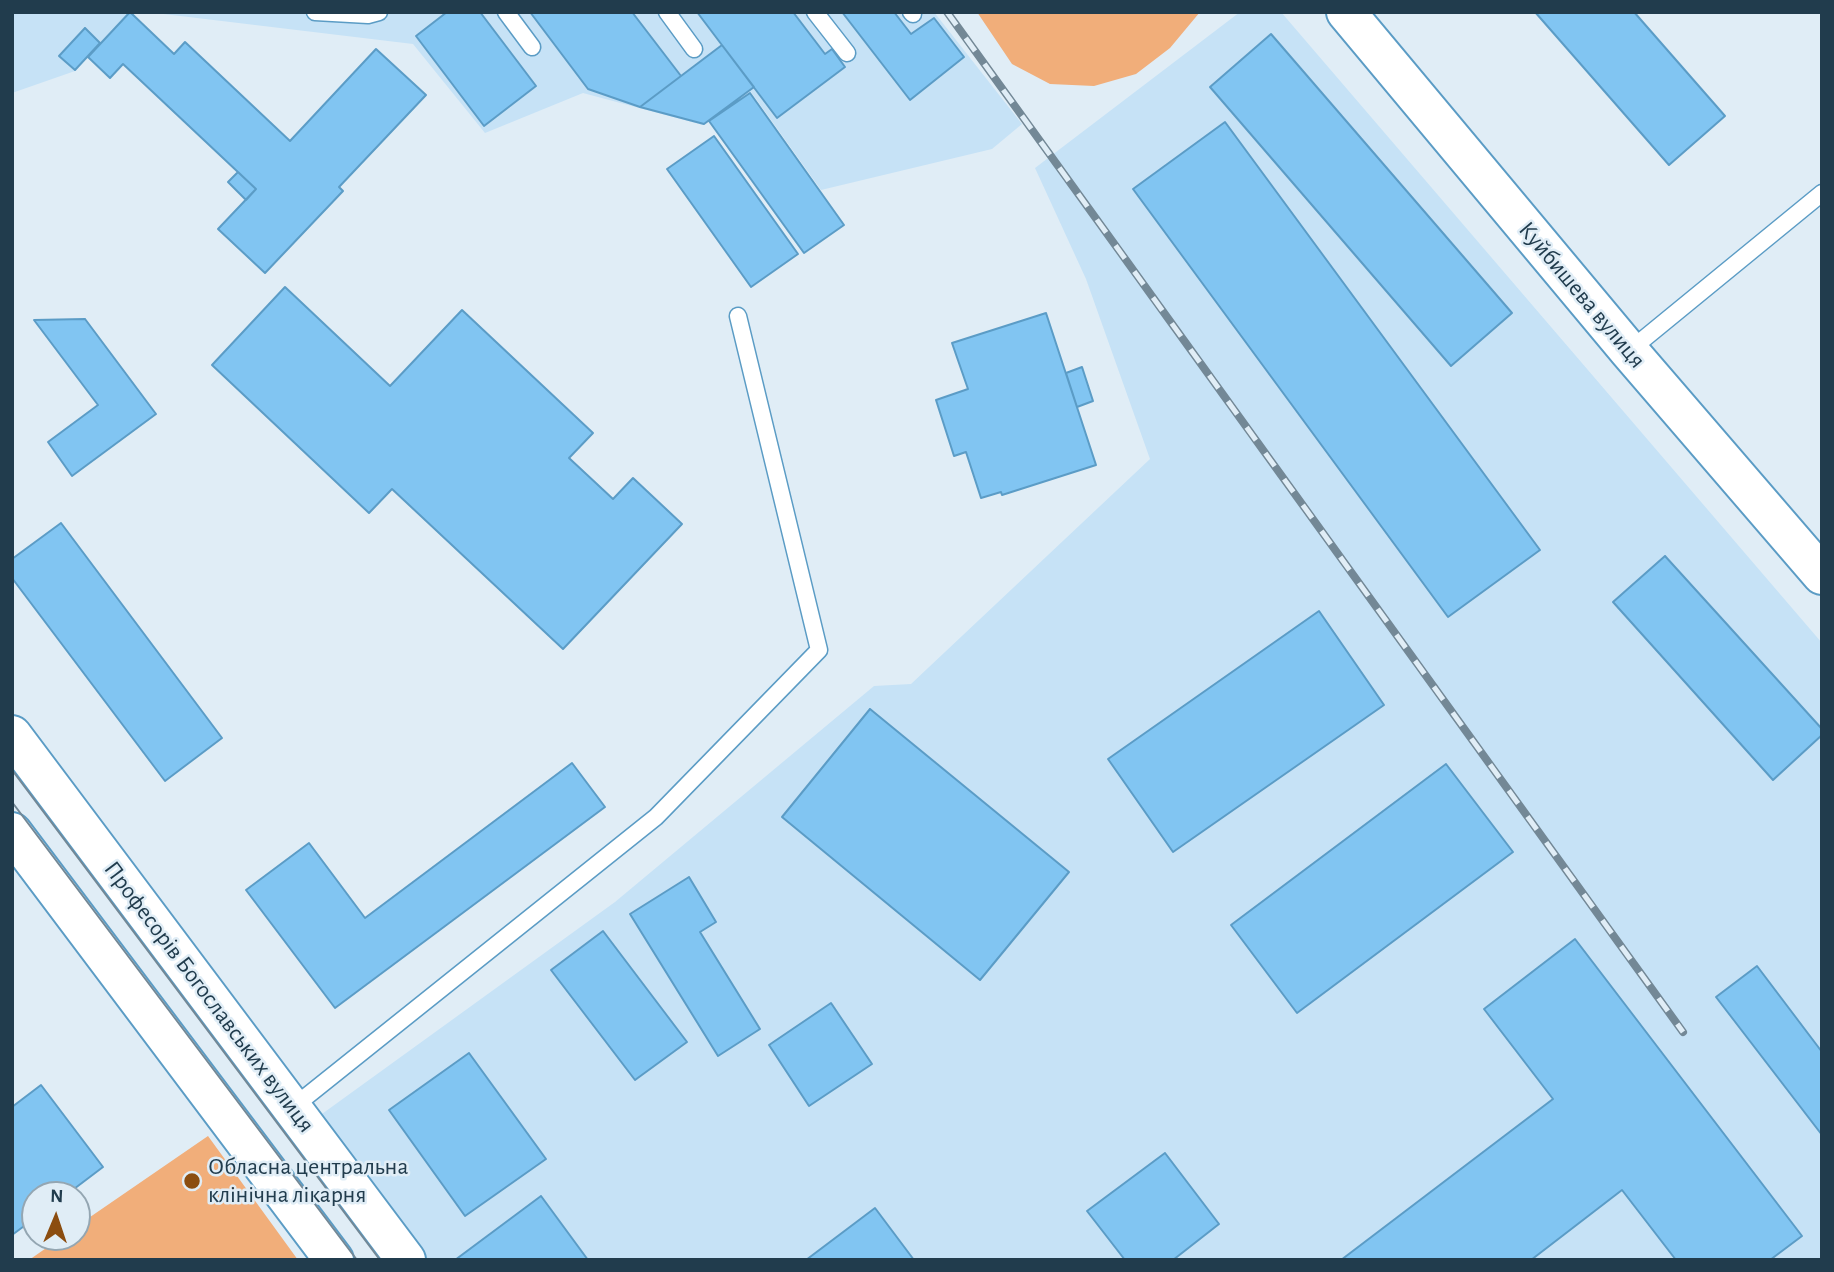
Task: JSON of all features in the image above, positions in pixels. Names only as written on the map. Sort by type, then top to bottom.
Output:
[{"type":"street","name":"Куйбишева вулиця","points":[[1346,12],[1629,351],[1822,575]]},
{"type":"street","name":"Професорів Богославських вулиця","points":[[12,735],[406,1260]]},
{"type":"street","points":[[12,832],[334,1260]]},
{"type":"lane","points":[[315,12],[368,15],[379,12]]},
{"type":"lane","points":[[506,12],[532,47]]},
{"type":"lane","points":[[667,12],[694,48]]},
{"type":"lane","points":[[816,12],[847,53]]},
{"type":"lane","points":[[1629,351],[1822,193]]},
{"type":"lane","points":[[292,1108],[656,817],[819,650],[738,316]]},
{"type":"shaded area","points":[[12,12],[129,12],[75,71],[12,93]]},
{"type":"shaded area","points":[[147,12],[934,12],[1022,124],[992,149],[821,190],[751,92],[703,125],[583,93],[485,133],[413,44]]},
{"type":"shaded area","points":[[977,12],[1200,12],[1170,48],[1136,74],[1094,86],[1050,84],[1012,64]]},
{"type":"shaded area","points":[[1240,12],[1281,12],[1822,643],[1822,1260],[422,1260],[315,1119],[615,902],[874,686],[911,684],[1150,459],[1086,279],[1035,168]]},
{"type":"shaded area","name":"Обласна центральна клінічна лікарня","points":[[208,1136],[298,1260],[29,1260],[42,1251],[91,1251],[91,1216]]},
{"type":"building","points":[[130,12],[174,54],[185,42],[290,141],[376,49],[426,95],[339,187],[343,191],[265,273],[218,229],[256,189],[123,64],[110,78],[88,57]]},
{"type":"building","points":[[447,12],[480,12],[536,86],[484,126],[416,36]]},
{"type":"building","points":[[530,12],[632,12],[681,76],[640,107],[588,89]]},
{"type":"building","points":[[697,12],[793,12],[825,54],[832,49],[845,67],[777,118]]},
{"type":"building","points":[[842,12],[894,12],[911,34],[934,18],[964,57],[910,100]]},
{"type":"building","points":[[1535,12],[1634,12],[1725,116],[1669,165]]},
{"type":"building","points":[[85,28],[100,43],[75,70],[59,56]]},
{"type":"building","points":[[1271,34],[1512,313],[1451,366],[1210,87]]},
{"type":"building","points":[[722,45],[754,87],[704,124],[640,107]]},
{"type":"building","points":[[750,93],[844,225],[804,253],[709,121]]},
{"type":"building","points":[[1225,122],[1540,550],[1448,617],[1133,189]]},
{"type":"building","points":[[714,136],[798,254],[751,287],[667,169]]},
{"type":"building","points":[[238,172],[256,189],[246,200],[228,182]]},
{"type":"building","points":[[285,287],[390,386],[462,310],[593,433],[569,458],[613,499],[633,478],[682,524],[563,649],[392,489],[369,513],[212,365]]},
{"type":"building","points":[[1046,313],[1096,465],[1002,495],[1001,492],[981,498],[966,452],[954,456],[936,400],[968,389],[952,343]]},
{"type":"building","points":[[85,319],[156,414],[72,476],[48,442],[98,405],[34,320]]},
{"type":"building","points":[[1082,367],[1093,401],[1077,407],[1066,373]]},
{"type":"building","points":[[61,523],[222,738],[165,781],[12,578],[12,559]]},
{"type":"building","points":[[1665,556],[1822,729],[1822,735],[1773,780],[1613,602]]},
{"type":"building","points":[[1319,611],[1384,705],[1173,852],[1108,759]]},
{"type":"building","points":[[870,709],[1069,872],[980,980],[782,817]]},
{"type":"building","points":[[572,763],[605,807],[335,1008],[246,890],[309,843],[365,918]]},
{"type":"building","points":[[1446,764],[1513,852],[1297,1013],[1231,925]]},
{"type":"building","points":[[689,877],[716,922],[700,932],[760,1029],[718,1056],[630,914]]},
{"type":"building","points":[[603,931],[687,1042],[635,1080],[551,970]]},
{"type":"building","points":[[1575,939],[1802,1236],[1770,1260],[1676,1260],[1622,1190],[1531,1260],[1341,1260],[1553,1099],[1484,1009]]},
{"type":"building","points":[[1757,966],[1822,1052],[1822,1135],[1716,997]]},
{"type":"building","points":[[831,1003],[872,1064],[809,1106],[769,1045]]},
{"type":"building","points":[[469,1053],[546,1159],[465,1216],[389,1110]]},
{"type":"building","points":[[41,1085],[103,1167],[84,1181],[21,1181],[21,1228],[12,1235],[12,1107]]},
{"type":"building","points":[[1165,1153],[1219,1224],[1173,1260],[1125,1260],[1087,1211]]},
{"type":"building","points":[[541,1196],[588,1260],[455,1260]]},
{"type":"building","points":[[875,1208],[914,1260],[806,1260]]},
{"type":"tram line","points":[[12,770],[380,1260]]},
{"type":"tram line","points":[[12,802],[357,1260]]},
{"type":"railway","points":[[947,12],[1683,1032]]},
{"type":"place","name":"Обласна центральна клінічна лікарня","points":[[192,1181]]}]
